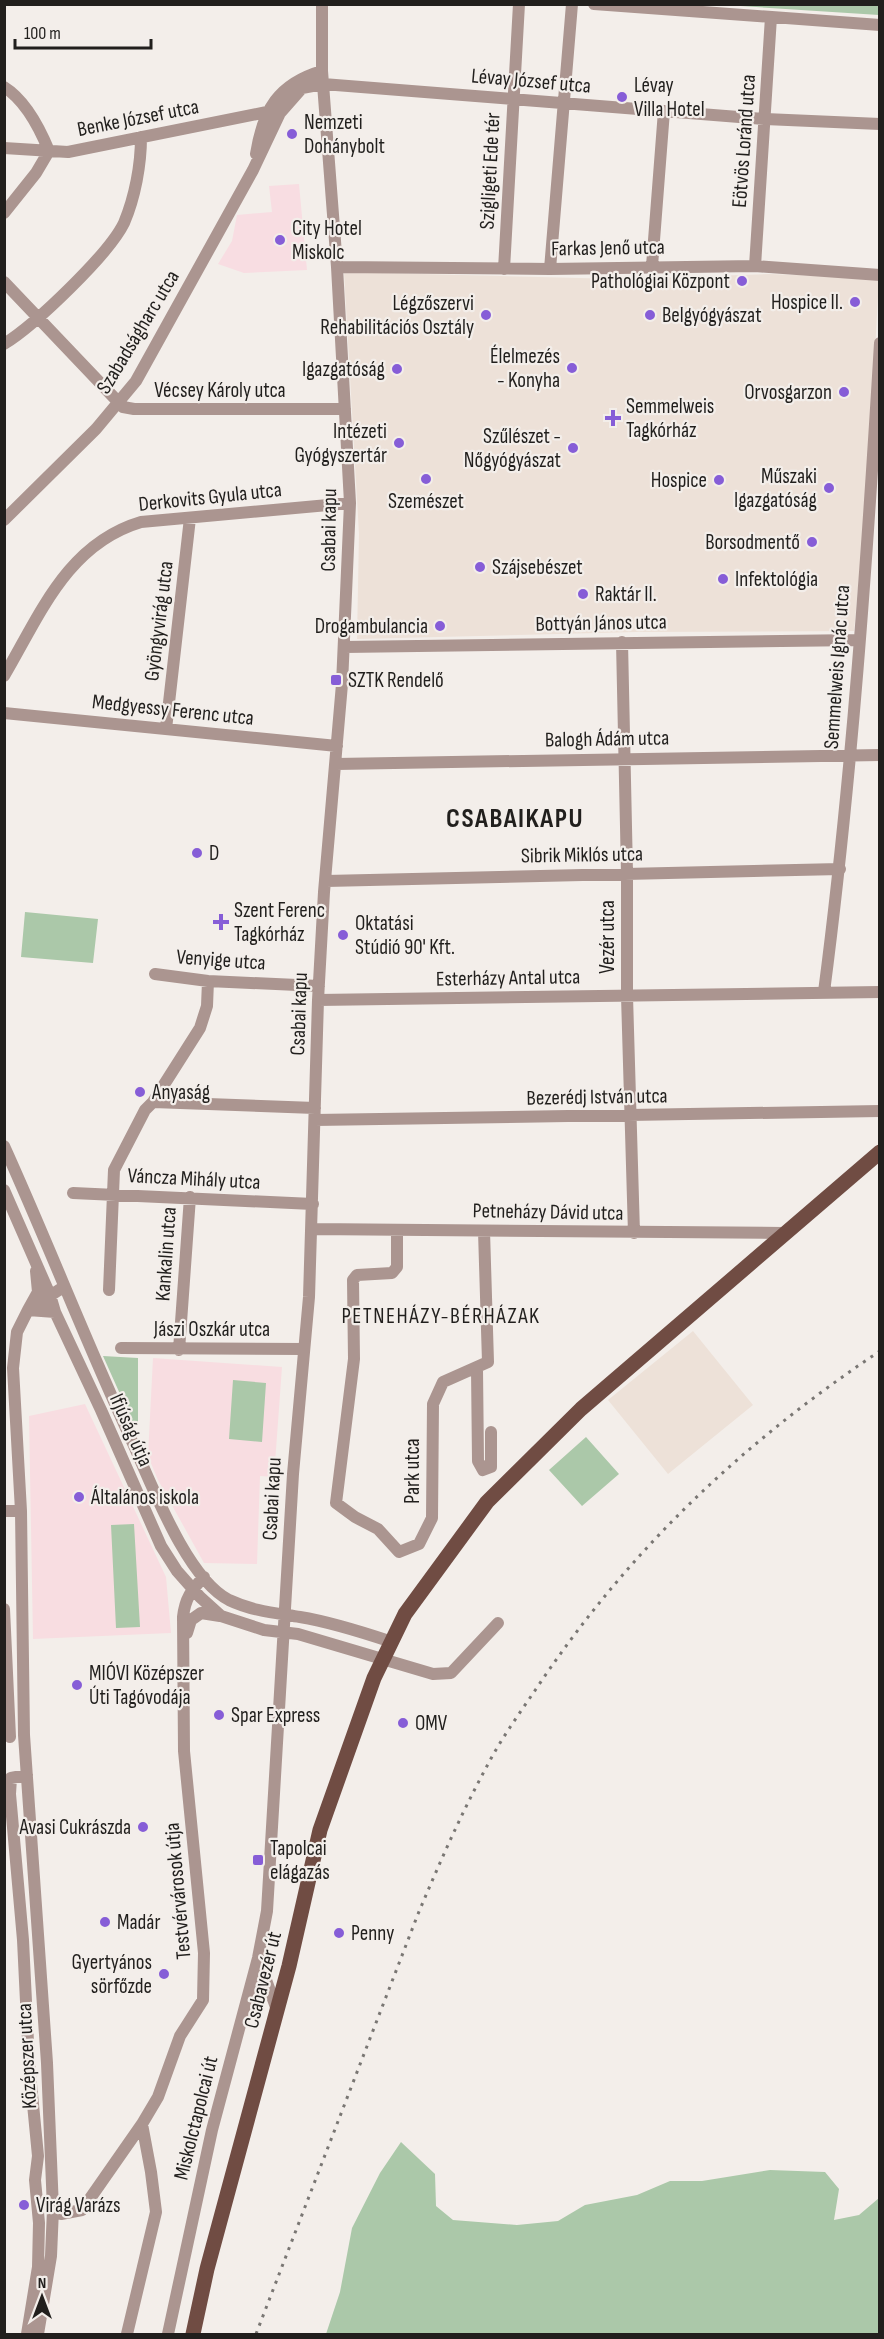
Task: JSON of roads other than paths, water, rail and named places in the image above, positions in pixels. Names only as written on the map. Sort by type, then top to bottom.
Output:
[{"type":"main road","name":"Csabavezér út","points":[[193,2334],[207,2269],[277,2012],[275,1992],[320,1830],[361,1713],[383,1658],[405,1614],[480,1512],[525,1462],[581,1409],[879,1152]]},
{"type":"street","name":"Csabai kapu","points":[[267,1911],[293,1474],[309,1297],[318,1000],[344,647],[350,503],[337,267],[323,78],[322,4]]},
{"type":"street","name":"Szigligeti Ede tér","points":[[504,269],[519,4]]},
{"type":"street","points":[[550,269],[572,4]]},
{"type":"street","points":[[594,4],[879,25]]},
{"type":"street","name":"Eötvös Loránd utca","points":[[755,266],[771,17]]},
{"type":"street","name":"Lévay József utca","points":[[323,78],[513,99],[765,119],[879,124]]},
{"type":"street","name":"Szabadságharc utca","points":[[4,520],[96,429],[136,381],[253,170],[272,115],[302,88],[323,78]]},
{"type":"street","points":[[4,87],[25,108],[42,133],[49,151],[36,173],[4,213]]},
{"type":"street","points":[[652,266],[664,111]]},
{"type":"street","name":"Benke József utca","points":[[4,148],[68,152],[272,115]]},
{"type":"street","points":[[4,344],[38,317],[89,267],[123,224],[134,194],[141,137]]},
{"type":"street","name":"Farkas Jenő utca","points":[[337,267],[550,269],[755,266],[879,275]]},
{"type":"street","points":[[4,282],[119,403]]},
{"type":"street","name":"Semmelweis Ignác utca","points":[[824,993],[840,869],[877,444],[879,343]]},
{"type":"street","name":"Vécsey Károly utca","points":[[119,403],[123,407],[134,410],[345,409]]},
{"type":"street","name":"Derkovits Gyula utca","points":[[4,676],[63,576],[86,551],[125,527],[141,522],[350,503]]},
{"type":"street","name":"Gyöngyvirág utca","points":[[166,729],[190,518]]},
{"type":"street","name":"Bottyán János utca","points":[[344,647],[859,640]]},
{"type":"street","name":"Vezér utca","points":[[622,642],[629,1116],[634,1233]]},
{"type":"street","name":"Medgyessy Ferenc utca","points":[[4,713],[337,746]]},
{"type":"street","name":"Balogh Ádám utca","points":[[336,764],[879,755]]},
{"type":"street","name":"Sibrik Miklós utca","points":[[326,881],[840,869]]},
{"type":"street","name":"Venyige utca","points":[[155,974],[208,981],[319,986]]},
{"type":"street","points":[[108,1290],[114,1170],[145,1110],[153,1102],[200,1028],[207,1006],[208,981]]},
{"type":"street","name":"Esterházy Antal utca","points":[[318,1000],[879,992]]},
{"type":"street","name":"Bezerédj István utca","points":[[153,1102],[315,1114],[629,1116],[879,1111]]},
{"type":"street","name":"Ifjúság útja","points":[[4,1146],[100,1372],[176,1535],[204,1577],[228,1599],[267,1613],[302,1618],[392,1642]]},
{"type":"street","name":"Ifjúság útja","points":[[4,1190],[50,1295],[55,1312],[161,1546],[192,1590],[221,1616],[264,1630],[301,1635],[433,1674],[451,1673],[498,1623]]},
{"type":"street","name":"Váncza Mihály utca","points":[[73,1192],[313,1204]]},
{"type":"street","name":"Kankalin utca","points":[[179,1350],[190,1197]]},
{"type":"street","name":"Petneházy Dávid utca","points":[[312,1229],[784,1233]]},
{"type":"street","name":"Park utca","points":[[397,1230],[397,1267],[392,1273],[357,1275],[353,1280],[354,1359],[336,1503],[355,1517],[378,1528],[399,1552],[419,1544],[432,1518],[433,1404],[443,1382],[477,1369]]},
{"type":"street","points":[[484,1231],[488,1362],[477,1369],[478,1461],[479,1467],[483,1470],[491,1467],[491,1432]]},
{"type":"street","name":"Ifjúság útja","points":[[43,1234],[42,1240],[62,1288],[76,1314]]},
{"type":"street","name":"Középszer utca","points":[[35,1261],[38,1292],[17,1332],[10,1422],[21,1511],[24,1735],[47,2052],[53,2209],[51,2256],[38,2334]]},
{"type":"street","points":[[28,1310],[62,1288]]},
{"type":"street","points":[[28,1310],[55,1312]]},
{"type":"street","name":"Jászi Oszkár utca","points":[[121,1348],[304,1349]]},
{"type":"street","points":[[4,1511],[21,1511]]},
{"type":"street","name":"Testvérvárosok útja","points":[[53,2209],[61,2214],[82,2210],[158,2097],[180,2036],[203,2000],[204,1953],[184,1752],[183,1617],[185,1604],[192,1590],[204,1577]]},
{"type":"street","points":[[4,1609],[7,1738],[24,1735]]},
{"type":"street","name":"Testvérvárosok útja","points":[[184,1640],[191,1620],[201,1613],[221,1616]]},
{"type":"street","name":"Középszer utca","points":[[27,1775],[11,1778],[10,1794],[23,1940],[29,2063],[38,2156],[35,2180],[39,2223],[38,2267],[27,2334]]},
{"type":"street","name":"Miskolctapolcai út","points":[[168,2334],[212,2130],[258,1958],[267,1911]]},
{"type":"street","points":[[258,1958],[275,1992]]},
{"type":"street","points":[[128,2334],[156,2212],[152,2172],[142,2124]]},
{"type":"street","points":[[35,2180],[51,2178]]},
{"type":"railway","points":[[256,2334],[418,1914],[459,1821],[504,1736],[572,1639],[609,1591],[649,1546],[691,1503],[781,1423],[880,1351]]},
{"type":"place","name":"Lévay Villa Hotel","points":[[622,97]]},
{"type":"place","name":"Nemzeti Dohánybolt","points":[[292,134]]},
{"type":"place","name":"City Hotel Miskolc","points":[[280,240]]},
{"type":"place","name":"Pathológiai Központ","points":[[742,281]]},
{"type":"place","name":"Hospice II.","points":[[855,302]]},
{"type":"place","name":"Légzőszervi Rehabilitációs Osztály","points":[[486,315]]},
{"type":"place","name":"Belgyógyászat","points":[[650,315]]},
{"type":"place","name":"Élelmezés - Konyha","points":[[572,368]]},
{"type":"place","name":"Igazgatóság","points":[[397,369]]},
{"type":"place","name":"Orvosgarzon","points":[[844,392]]},
{"type":"place","name":"Semmelweis Tagkórház","points":[[613,418]]},
{"type":"place","name":"Intézeti Gyógyszertár","points":[[399,443]]},
{"type":"place","name":"Szűlészet - Nőgyógyászat","points":[[573,448]]},
{"type":"place","name":"Szemészet","points":[[426,479]]},
{"type":"place","name":"Hospice","points":[[719,480]]},
{"type":"place","name":"Műszaki Igazgatóság","points":[[829,488]]},
{"type":"place","name":"Borsodmentő","points":[[812,542]]},
{"type":"place","name":"Szájsebészet","points":[[480,567]]},
{"type":"place","name":"Infektológia","points":[[723,579]]},
{"type":"place","name":"Raktár II.","points":[[583,594]]},
{"type":"place","name":"Drogambulancia","points":[[440,626]]},
{"type":"place","name":"SZTK Rendelő","points":[[336,680]]},
{"type":"place","name":"D","points":[[197,853]]},
{"type":"place","name":"Szent Ferenc Tagkórház","points":[[221,922]]},
{"type":"place","name":"Oktatási Stúdió 90' Kft.","points":[[343,935]]},
{"type":"place","name":"Anyaság","points":[[140,1092]]},
{"type":"place","name":"Általános iskola","points":[[79,1497]]},
{"type":"place","name":"MIÓVI Középszer Úti Tagóvodája","points":[[77,1685]]},
{"type":"place","name":"Spar Express","points":[[219,1715]]},
{"type":"place","name":"OMV","points":[[403,1723]]},
{"type":"place","name":"Avasi Cukrászda","points":[[143,1827]]},
{"type":"place","name":"Tapolcai elágazás","points":[[258,1860]]},
{"type":"place","name":"Madár","points":[[105,1922]]},
{"type":"place","name":"Penny","points":[[339,1933]]},
{"type":"place","name":"Gyertyános sörfőzde","points":[[164,1974]]},
{"type":"place","name":"Virág Varázs","points":[[24,2205]]},
{"type":"district","name":"CSABAIKAPU","points":[[515,819]]},
{"type":"district","name":"PETNEHÁZY-BÉRHÁZAK","points":[[441,1316]]}]
